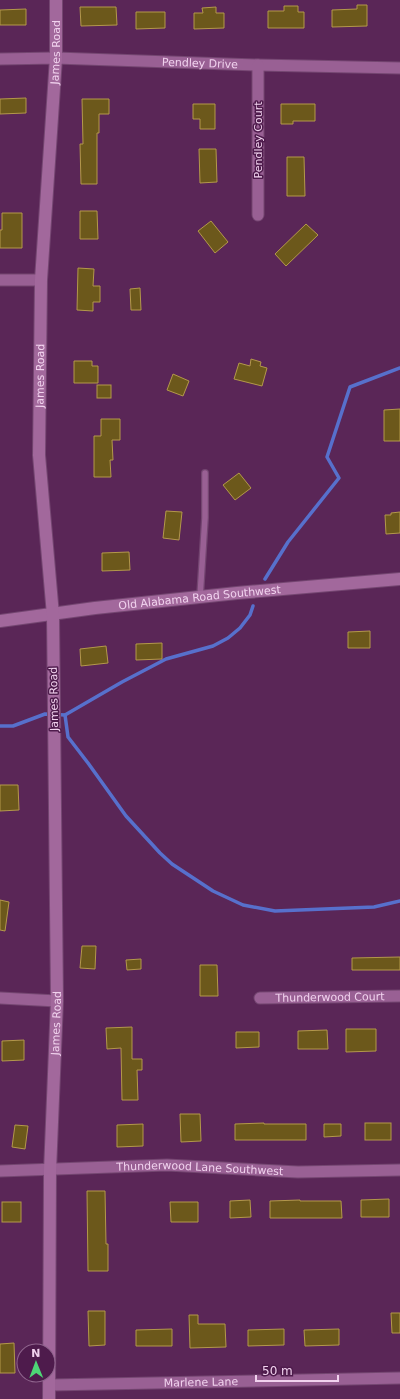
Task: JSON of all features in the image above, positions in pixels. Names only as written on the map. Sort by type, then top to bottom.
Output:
[{"type":"street","name":"James Road","points":[[49,1399],[50,1170],[57,1001],[53,614],[39,455],[41,280],[56,58],[56,0]]},
{"type":"street","name":"Pendley Drive","points":[[0,59],[56,58],[400,68]]},
{"type":"street","name":"Pendley Court","points":[[258,65],[258,215]]},
{"type":"street","points":[[0,280],[41,280]]},
{"type":"street","name":"Old Alabama Road Southwest","points":[[0,621],[95,608],[237,593],[400,579]]},
{"type":"street","name":"Thunderwood Court","points":[[260,998],[400,996]]},
{"type":"street","points":[[0,998],[57,1001]]},
{"type":"street","name":"Thunderwood Lane Southwest","points":[[0,1172],[167,1165],[298,1172],[400,1170]]},
{"type":"street","name":"Marlene Lane","points":[[50,1385],[400,1378]]},
{"type":"lane","points":[[200,598],[205,518],[205,473]]},
{"type":"building","points":[[357,5],[367,5],[367,26],[332,27],[332,10],[357,9]]},
{"type":"building","points":[[284,6],[298,6],[298,12],[304,12],[304,28],[268,28],[268,11],[284,11]]},
{"type":"building","points":[[80,7],[116,7],[117,25],[81,26]]},
{"type":"building","points":[[216,7],[216,13],[224,13],[224,28],[194,29],[194,13],[203,13],[202,8]]},
{"type":"building","points":[[26,9],[26,25],[0,25],[0,10]]},
{"type":"building","points":[[136,12],[165,12],[165,28],[136,29]]},
{"type":"building","points":[[26,98],[26,113],[0,114],[0,99]]},
{"type":"building","points":[[82,99],[109,99],[109,114],[99,114],[99,133],[97,133],[97,184],[81,184],[80,144],[83,144]]},
{"type":"building","points":[[193,104],[215,104],[215,129],[200,129],[200,119],[193,119]]},
{"type":"building","points":[[281,104],[315,104],[315,121],[293,121],[293,124],[281,124]]},
{"type":"building","points":[[199,149],[216,149],[217,182],[200,183]]},
{"type":"building","points":[[287,157],[304,157],[305,196],[287,196]]},
{"type":"building","points":[[80,211],[97,211],[98,239],[80,239]]},
{"type":"building","points":[[2,213],[22,213],[22,248],[0,248]]},
{"type":"building","points":[[211,221],[228,242],[215,253],[198,231]]},
{"type":"building","points":[[306,224],[318,235],[286,266],[275,254]]},
{"type":"building","points":[[78,268],[94,269],[93,286],[100,286],[100,302],[93,302],[93,311],[77,310]]},
{"type":"building","points":[[140,288],[141,310],[131,310],[130,289]]},
{"type":"building","points":[[251,359],[261,362],[260,366],[267,368],[262,386],[234,379],[239,363],[250,366]]},
{"type":"building","points":[[74,361],[92,361],[92,366],[98,366],[98,383],[74,383]]},
{"type":"building","points":[[173,374],[189,381],[183,396],[167,390]]},
{"type":"building","points":[[97,385],[111,385],[111,398],[97,398]]},
{"type":"building","points":[[400,409],[400,441],[384,441],[384,410]]},
{"type":"building","points":[[101,419],[120,419],[120,440],[112,440],[113,460],[110,460],[111,477],[94,477],[94,436],[101,436]]},
{"type":"building","points":[[239,473],[251,488],[235,500],[223,485]]},
{"type":"building","points":[[166,511],[182,512],[179,540],[163,538]]},
{"type":"building","points":[[400,512],[400,533],[386,534],[385,515]]},
{"type":"building","points":[[129,552],[130,570],[102,571],[102,553]]},
{"type":"building","points":[[370,631],[370,648],[348,648],[348,632]]},
{"type":"building","points":[[162,643],[162,659],[136,660],[136,644]]},
{"type":"building","points":[[106,646],[108,663],[81,666],[80,649]]},
{"type":"building","points":[[0,785],[18,785],[19,810],[0,811]]},
{"type":"building","points":[[0,900],[9,902],[5,931],[0,930]]},
{"type":"building","points":[[82,946],[96,946],[95,969],[80,968]]},
{"type":"building","points":[[400,957],[400,970],[352,970],[352,958]]},
{"type":"building","points":[[141,959],[141,969],[127,970],[126,960]]},
{"type":"building","points":[[200,965],[217,965],[218,996],[200,996]]},
{"type":"building","points":[[132,1027],[132,1059],[142,1059],[142,1070],[137,1070],[138,1100],[122,1100],[121,1048],[107,1049],[106,1028]]},
{"type":"building","points":[[346,1029],[376,1029],[376,1051],[346,1052]]},
{"type":"building","points":[[327,1030],[328,1049],[298,1049],[298,1031]]},
{"type":"building","points":[[236,1032],[259,1032],[259,1047],[236,1048]]},
{"type":"building","points":[[24,1040],[24,1060],[2,1061],[2,1041]]},
{"type":"building","points":[[180,1114],[200,1114],[201,1141],[181,1142]]},
{"type":"building","points":[[365,1123],[391,1123],[391,1140],[365,1140]]},
{"type":"building","points":[[143,1124],[143,1146],[117,1147],[117,1125]]},
{"type":"building","points":[[235,1124],[306,1124],[306,1140],[235,1140]]},
{"type":"building","points":[[324,1124],[341,1124],[341,1136],[324,1137]]},
{"type":"building","points":[[15,1125],[28,1126],[25,1149],[12,1147]]},
{"type":"building","points":[[87,1191],[105,1191],[108,1271],[88,1271]]},
{"type":"building","points":[[389,1199],[389,1217],[361,1217],[361,1200]]},
{"type":"building","points":[[250,1200],[251,1217],[230,1218],[230,1201]]},
{"type":"building","points":[[270,1201],[341,1201],[342,1218],[270,1218]]},
{"type":"building","points":[[2,1202],[21,1202],[21,1222],[2,1222]]},
{"type":"building","points":[[170,1202],[198,1202],[198,1222],[171,1222]]},
{"type":"building","points":[[88,1311],[105,1311],[105,1345],[89,1346]]},
{"type":"building","points":[[391,1313],[400,1313],[400,1333],[392,1333]]},
{"type":"building","points":[[189,1315],[198,1315],[198,1324],[225,1324],[226,1347],[190,1348]]},
{"type":"building","points":[[172,1329],[172,1346],[136,1346],[136,1330]]},
{"type":"building","points":[[284,1329],[284,1345],[248,1346],[248,1330]]},
{"type":"building","points":[[339,1329],[339,1345],[305,1346],[304,1330]]},
{"type":"building","points":[[14,1343],[15,1373],[0,1373],[0,1344]]},
{"type":"waterway","points":[[265,579],[288,542],[339,478],[327,457],[350,387],[400,368]]},
{"type":"waterway","points":[[0,726],[13,726],[45,714],[65,715],[122,682],[166,659],[213,646],[228,638],[240,628],[250,615],[253,606]]},
{"type":"waterway","points":[[65,715],[68,737],[126,816],[172,864],[213,891],[243,905],[275,911],[374,907],[400,901]]}]
